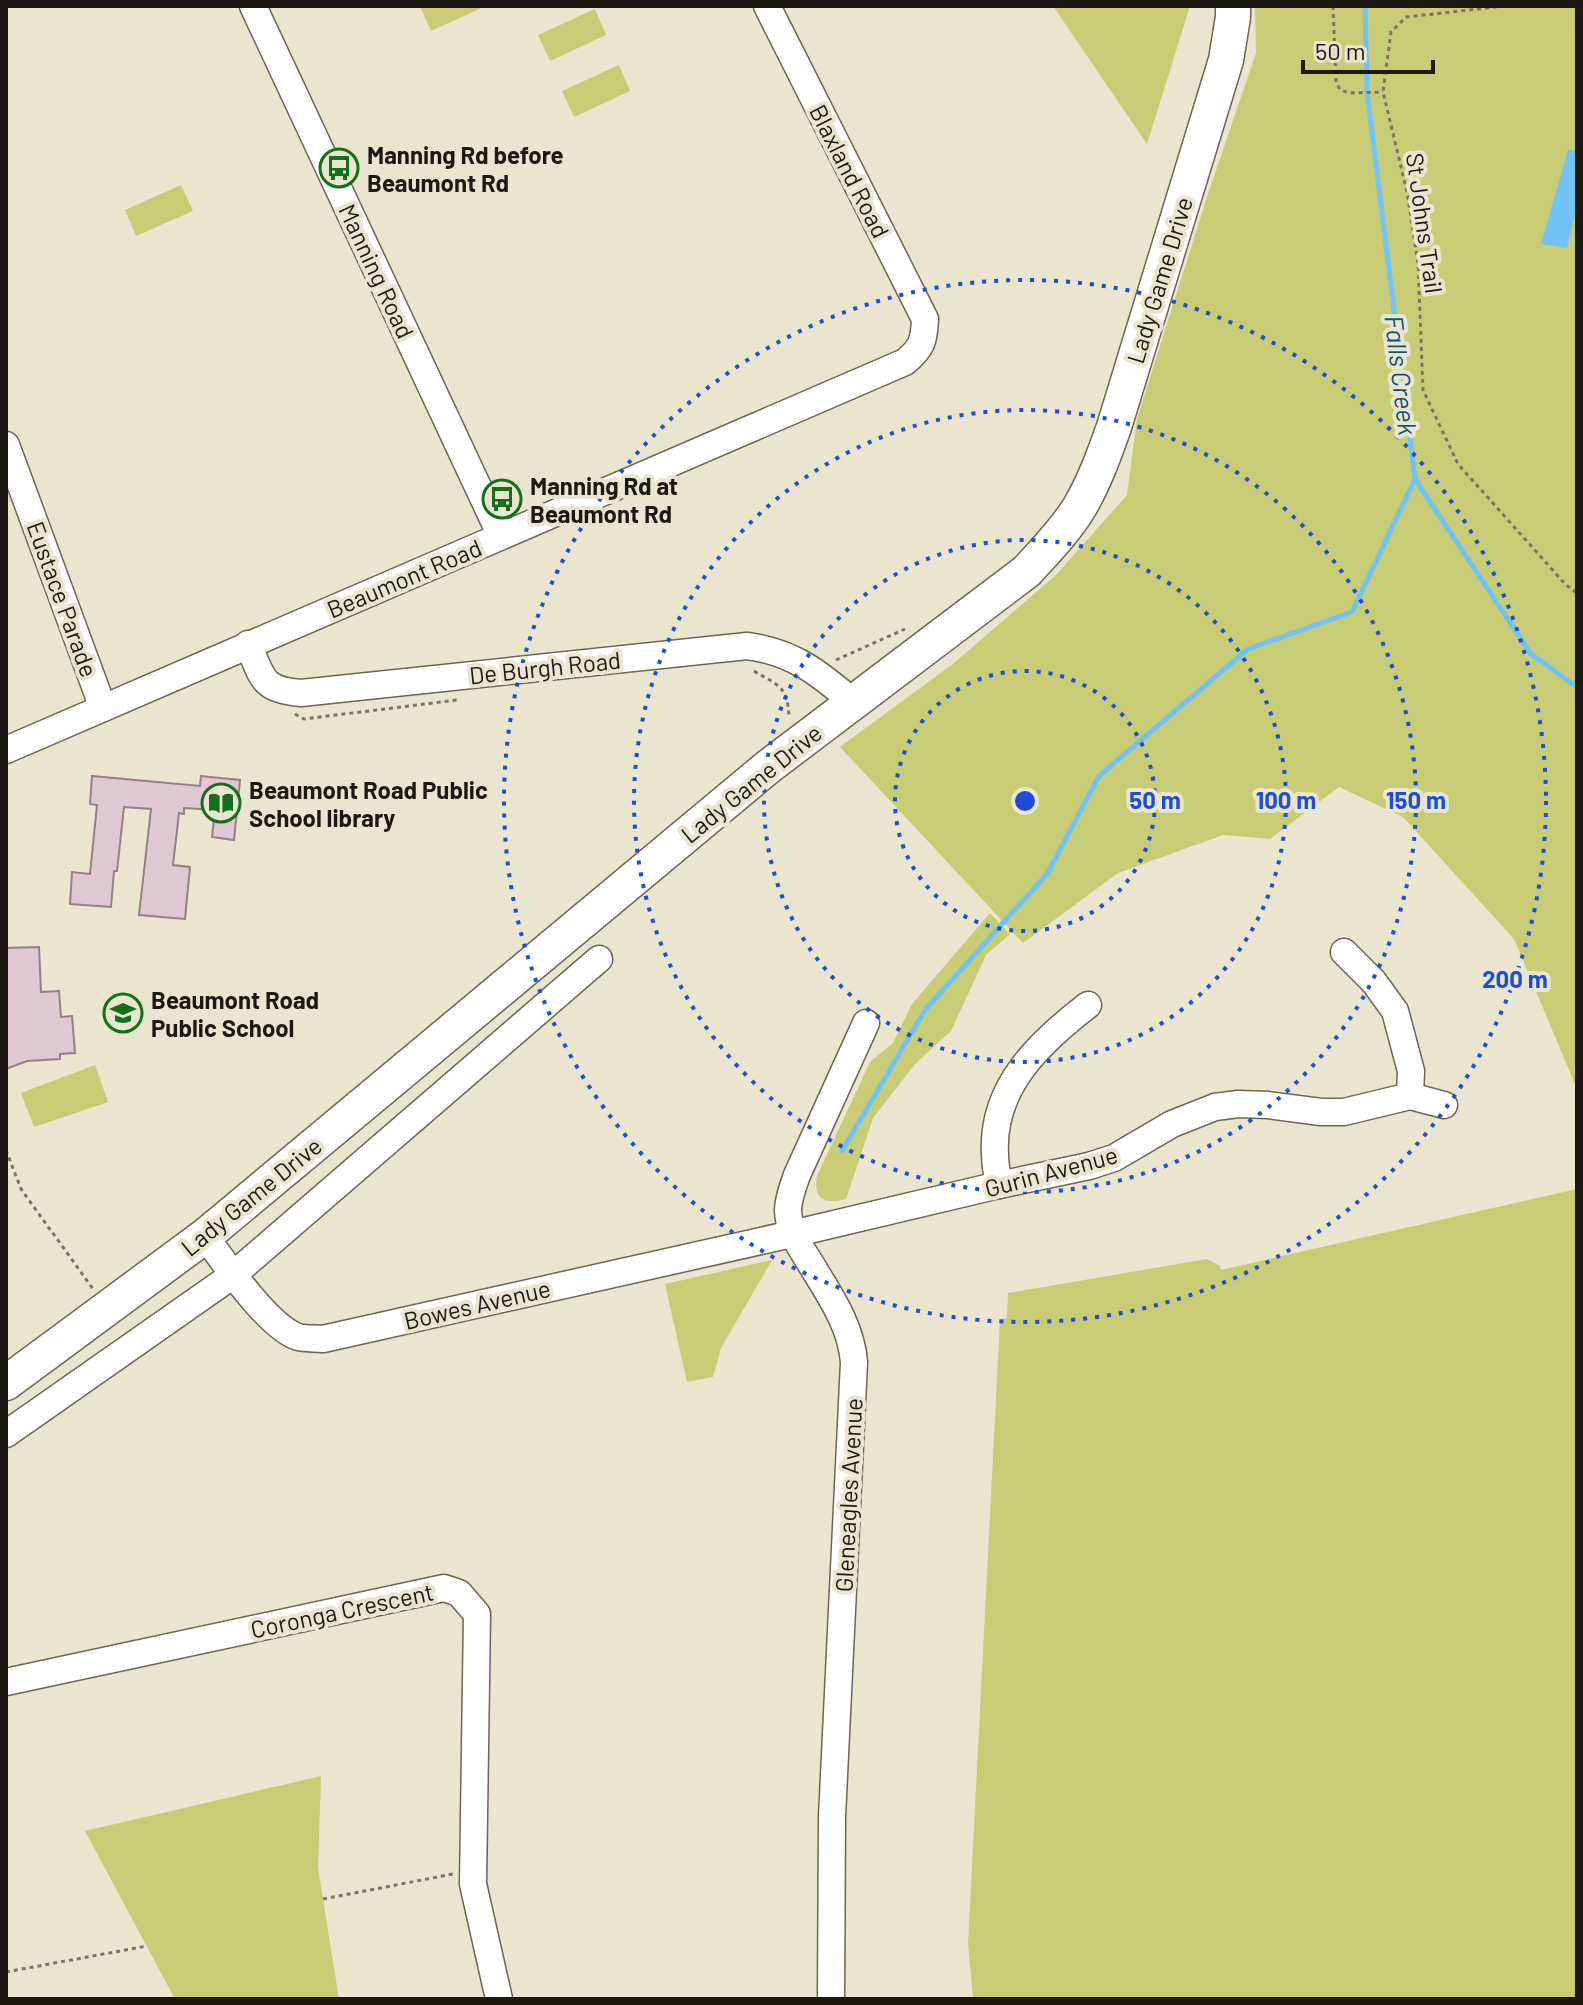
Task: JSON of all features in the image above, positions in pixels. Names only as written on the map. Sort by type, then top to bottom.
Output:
[{"type":"main road","name":"Lady Game Drive","points":[[6,1383],[205,1236],[768,767],[842,693],[1027,571],[1054,541],[1078,510],[1098,472],[1114,427],[1226,60],[1233,6]]},
{"type":"street","name":"Manning Road","points":[[253,6],[501,536]]},
{"type":"street","name":"Blaxland Road","points":[[767,6],[925,319],[924,338]]},
{"type":"street","name":"Beaumont Road","points":[[6,750],[905,362],[916,352],[924,338]]},
{"type":"street","name":"Eustace Parade","points":[[6,445],[103,708]]},
{"type":"street","name":"De Burgh Road","points":[[248,644],[264,680],[272,688],[284,692],[301,693],[747,646],[789,656],[816,671],[842,693]]},
{"type":"street","points":[[1344,952],[1374,982],[1395,1011],[1411,1071],[1410,1096]]},
{"type":"street","name":"Lady Game Drive","points":[[6,1434],[233,1275],[599,959]]},
{"type":"street","points":[[999,1185],[994,1151],[998,1117],[1008,1090],[1023,1065],[1055,1030],[1088,1005]]},
{"type":"street","name":"Gleneagles Avenue","points":[[831,1999],[832,1817],[854,1362],[848,1329],[792,1234],[788,1210],[791,1191],[866,1023]]},
{"type":"street","name":"Gurin Avenue","points":[[792,1234],[1089,1166],[1114,1158],[1172,1124],[1215,1107],[1268,1105],[1344,1112],[1410,1096],[1444,1105]]},
{"type":"street","name":"Bowes Avenue","points":[[205,1236],[233,1275],[281,1328],[300,1338],[323,1339],[792,1234]]},
{"type":"street","name":"Coronga Crescent","points":[[6,1682],[444,1588],[459,1593],[477,1614],[473,1884],[499,1999]]},
{"type":"path","points":[[1333,6],[1336,81],[1340,90],[1350,93],[1383,92]]},
{"type":"path","name":"St Johns Trail","points":[[1505,6],[1406,17],[1391,32],[1383,92],[1407,192],[1418,263],[1423,390],[1458,464],[1566,585],[1577,593]]},
{"type":"path","points":[[842,693],[835,661],[913,625]]},
{"type":"path","points":[[749,668],[782,688],[788,701],[790,730]]},
{"type":"path","points":[[6,1150],[21,1189],[95,1292]]},
{"type":"path","points":[[323,1899],[473,1870]]},
{"type":"path","points":[[6,1972],[147,1946]]},
{"type":"green space","points":[[420,6],[486,6],[431,31]]},
{"type":"green space","points":[[1053,6],[1190,6],[1147,144]]},
{"type":"green space","points":[[1255,6],[1577,6],[1577,1089],[1514,939],[1403,817],[1339,787],[1270,839],[1223,835],[1118,873],[1023,943],[840,747],[954,663],[1056,575],[1127,495],[1137,419],[1256,53]]},
{"type":"green space","points":[[595,9],[606,35],[550,61],[538,35]]},
{"type":"green space","points":[[619,65],[630,91],[574,117],[562,91]]},
{"type":"green space","points":[[181,185],[193,211],[136,236],[125,210]]},
{"type":"green space","points":[[990,913],[1010,934],[986,955],[951,1031],[915,1064],[873,1118],[846,1199],[822,1199],[817,1191],[817,1176],[870,1062],[893,1043],[912,1004]]},
{"type":"green space","points":[[95,1065],[108,1102],[34,1127],[21,1093]]},
{"type":"green space","points":[[1577,1189],[1577,1999],[973,1999],[968,1944],[1000,1320],[1007,1318],[1008,1293],[1207,1259],[1220,1266],[1221,1270]]},
{"type":"green space","points":[[772,1260],[721,1348],[713,1377],[687,1382],[665,1284]]},
{"type":"green space","points":[[321,1776],[318,1868],[339,1999],[175,1999],[85,1831]]},
{"type":"water","points":[[1568,150],[1577,151],[1577,206],[1567,248],[1541,244]]},
{"type":"building","points":[[92,776],[200,786],[201,776],[240,780],[234,840],[212,837],[215,810],[184,808],[184,814],[179,813],[173,865],[190,867],[185,919],[139,915],[151,809],[124,807],[111,907],[70,904],[72,872],[90,874],[97,805],[90,804]]},
{"type":"building","points":[[39,947],[41,992],[59,991],[61,1017],[72,1016],[75,1053],[60,1054],[60,1059],[27,1061],[6,1069],[6,948]]},
{"type":"waterway","name":"Falls Creek","points":[[1365,6],[1367,92],[1415,479],[1531,654],[1577,687]]},
{"type":"waterway","points":[[842,1151],[925,1010],[1047,874],[1099,776],[1248,649],[1352,612],[1415,479]]},
{"type":"place","name":"Manning Rd before Beaumont Rd","points":[[339,168]]},
{"type":"place","name":"Manning Rd at Beaumont Rd","points":[[502,499]]},
{"type":"place","name":"Beaumont Road Public School library","points":[[221,803]]},
{"type":"place","name":"Beaumont Road Public School","points":[[123,1013]]}]
